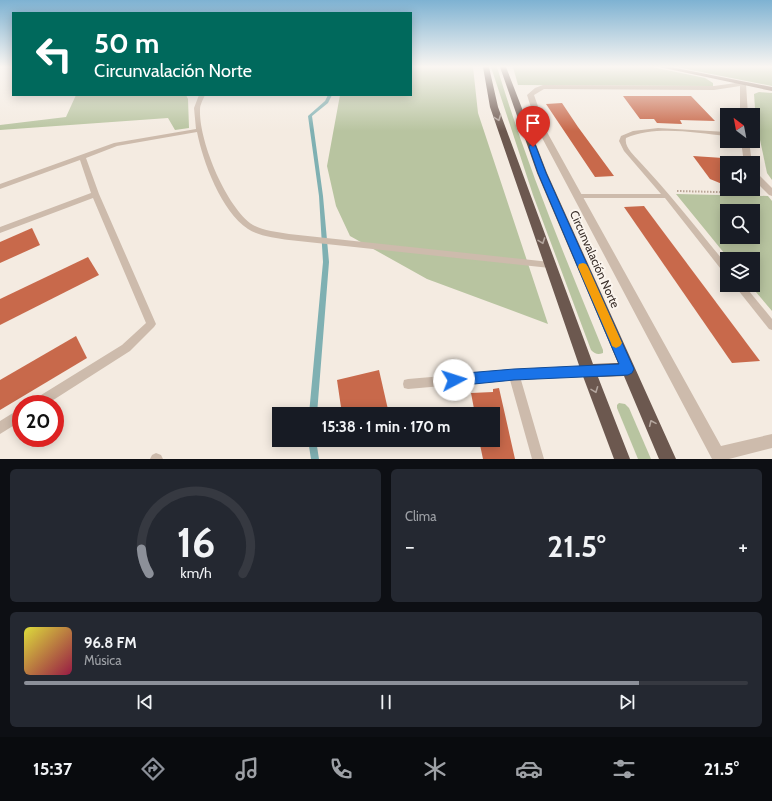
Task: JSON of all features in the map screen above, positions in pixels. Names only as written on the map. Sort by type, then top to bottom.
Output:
[{"type":"highway","points":[[490,88],[494,107],[550,265],[588,371],[622,459]]},
{"type":"highway","name":"Circunvalación Norte","points":[[512,88],[542,173],[668,459]]},
{"type":"highway","points":[[588,371],[628,369]]},
{"type":"street","points":[[540,88],[532,92],[530,97],[543,132],[719,456],[772,441]]},
{"type":"street","points":[[743,88],[744,108]]},
{"type":"street","points":[[760,181],[772,193]]},
{"type":"lane","points":[[202,96],[197,108],[198,130],[212,169],[230,205],[240,218],[250,227],[267,233],[336,242],[550,265]]},
{"type":"lane","points":[[0,187],[116,144],[198,130]]},
{"type":"lane","points":[[720,134],[650,130],[634,133],[623,138],[622,141],[626,150],[665,194],[720,262]]},
{"type":"lane","points":[[51,395],[126,348],[151,324],[95,194],[82,157]]},
{"type":"lane","points":[[0,230],[95,194]]},
{"type":"lane","points":[[578,196],[665,194]]},
{"type":"lane","points":[[745,292],[772,326]]},
{"type":"lane","points":[[408,384],[514,375],[588,371]]},
{"type":"lane","points":[[514,375],[538,459]]},
{"type":"lane","points":[[0,428],[12,420]]},
{"type":"path","points":[[665,194],[772,193]]},
{"type":"green space","points":[[412,88],[475,88],[478,113],[548,324],[427,279],[350,236],[336,206],[327,166],[340,96],[412,96]]},
{"type":"green space","points":[[498,88],[504,88],[533,174],[603,353],[597,354],[591,350],[533,195]]},
{"type":"green space","points":[[759,92],[772,93],[772,180],[767,173],[760,140],[760,108],[755,108],[754,94]]},
{"type":"green space","points":[[76,96],[186,96],[188,99],[189,128],[175,130],[168,118],[0,130],[0,125],[66,117]]},
{"type":"green space","points":[[676,194],[768,196],[772,201],[772,311],[756,292],[760,292],[760,252],[723,252]]},
{"type":"green space","points":[[619,403],[625,404],[629,408],[651,459],[638,459],[617,408]]},
{"type":"building","points":[[623,96],[691,96],[715,121],[680,120],[682,124],[657,123],[654,119],[640,119]]},
{"type":"building","points":[[562,103],[614,176],[595,177],[546,104]]},
{"type":"building","points":[[693,156],[720,158],[720,183],[710,179]]},
{"type":"building","points":[[644,206],[760,361],[732,363],[624,207]]},
{"type":"building","points":[[32,228],[40,245],[0,263],[0,242]]},
{"type":"building","points":[[88,257],[99,275],[0,325],[0,299]]},
{"type":"building","points":[[76,336],[87,358],[25,395],[12,395],[12,403],[0,410],[0,380]]},
{"type":"building","points":[[379,370],[387,407],[341,407],[337,380]]},
{"type":"building","points":[[499,388],[515,459],[483,459],[480,447],[500,447],[500,407],[474,407],[471,393],[493,392],[493,389]]},
{"type":"waterway","points":[[314,407],[326,262],[321,196],[310,116],[327,102],[330,96]]},
{"type":"waterway","points":[[313,447],[315,459]]},
{"type":"slow traffic","points":[[583,267],[616,343]]},
{"type":"route","points":[[454,380],[514,375],[628,369],[542,173],[533,147]]}]
